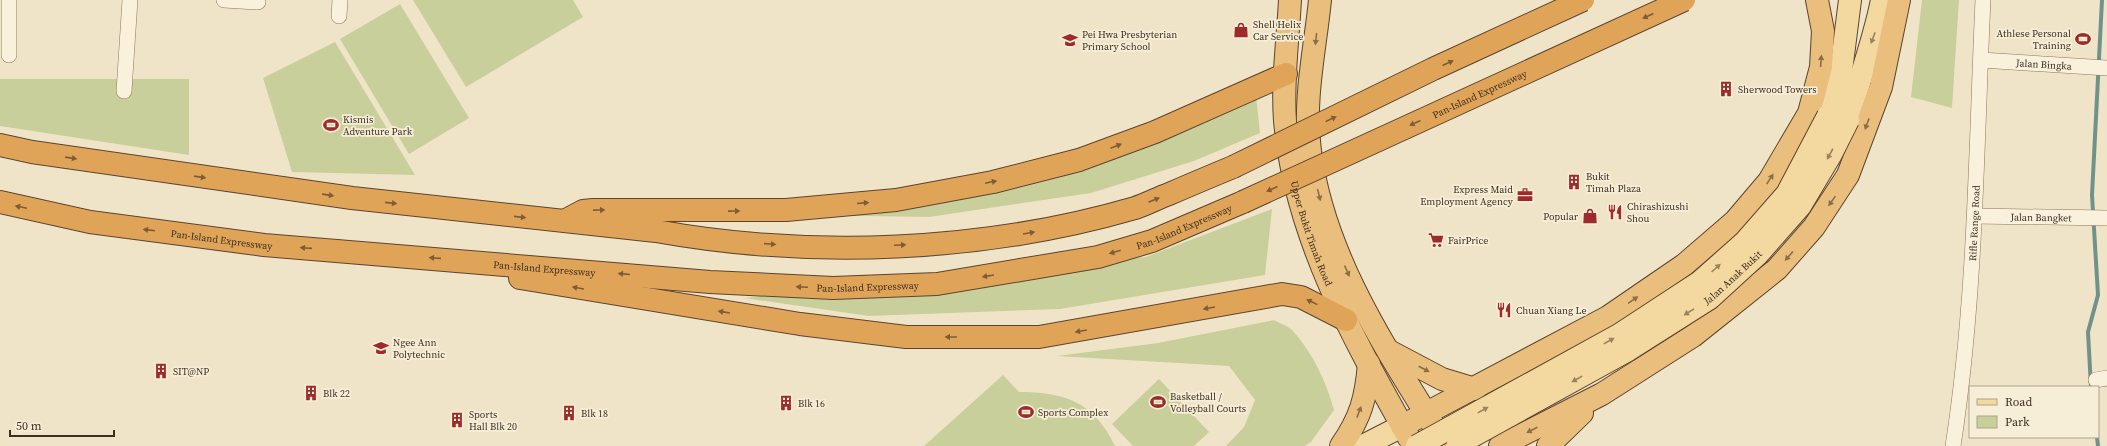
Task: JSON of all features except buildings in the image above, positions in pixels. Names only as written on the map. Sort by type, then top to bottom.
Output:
[{"type":"highway","name":"Upper Bukit Timah Road","points":[[1290,0],[1285,121],[1297,193],[1309,233],[1346,320],[1414,446]]},
{"type":"highway","name":"Upper Bukit Timah Road","points":[[1320,0],[1308,100],[1310,150],[1316,185],[1327,225],[1363,306],[1389,351],[1426,414],[1452,441]]},
{"type":"highway","points":[[0,145],[32,152],[352,198],[656,231],[703,240],[823,247],[923,244],[978,240],[1033,232],[1136,207],[1233,166],[1433,69],[1583,0]]},
{"type":"highway","name":"Pan-Island Expressway","points":[[0,202],[90,222],[264,245],[474,261],[710,282],[833,288],[937,284],[1098,257],[1152,241],[1243,202],[1684,0]]},
{"type":"highway","points":[[1402,426],[1608,317],[1684,266],[1717,238],[1754,200],[1769,181],[1808,113],[1821,67],[1823,31],[1817,0]]},
{"type":"highway","name":"Jalan Anak Bukit","points":[[1500,446],[1602,394],[1693,336],[1777,270],[1814,227],[1848,175],[1881,87],[1899,0]]},
{"type":"highway","points":[[563,222],[583,211],[593,210],[786,210],[896,200],[993,182],[1079,160],[1155,132],[1286,74]]},
{"type":"highway","points":[[474,261],[509,276],[800,324],[906,337],[1039,337],[1282,294],[1301,297],[1346,320]]},
{"type":"highway","points":[[1389,351],[1442,379],[1475,388]]},
{"type":"highway","points":[[1526,361],[1532,385],[1538,396],[1547,406],[1564,414]]},
{"type":"highway","points":[[1341,446],[1358,417],[1366,395],[1369,364]]},
{"type":"highway","points":[[1548,446],[1602,394]]},
{"type":"main road","name":"Jalan Anak Bukit","points":[[1838,118],[1841,71],[1850,0]]},
{"type":"main road","name":"Jalan Anak Bukit","points":[[1417,446],[1452,441],[1700,282],[1745,242],[1787,194],[1838,118],[1861,72],[1876,30],[1882,0]]},
{"type":"main road","points":[[1363,446],[1402,426]]},
{"type":"street","points":[[9,0],[9,56]]},
{"type":"street","points":[[124,91],[130,0]]},
{"type":"street","points":[[224,0],[258,2]]},
{"type":"street","points":[[339,16],[340,0]]},
{"type":"street","name":"Rifle Range Road","points":[[1953,446],[1967,335],[1975,216],[1977,118],[1983,0]]},
{"type":"street","name":"Jalan Bingka","points":[[1981,60],[2107,68]]},
{"type":"street","name":"Jalan Bangket","points":[[1975,216],[2107,218]]},
{"type":"green space","points":[[413,0],[573,0],[583,17],[466,87]]},
{"type":"green space","points":[[1922,0],[1959,0],[1952,108],[1911,97]]},
{"type":"green space","points":[[400,4],[469,118],[409,154],[340,39]]},
{"type":"green space","name":"Kismis Adventure Park","points":[[335,42],[415,175],[292,172],[263,78]]},
{"type":"green space","points":[[0,79],[189,79],[189,155],[0,126]]},
{"type":"green space","points":[[1256,96],[1260,133],[1194,161],[1091,193],[929,217],[804,215],[923,205]]},
{"type":"green space","points":[[1272,209],[1265,275],[1060,309],[869,316],[744,298],[1146,257]]},
{"type":"green space","points":[[1274,320],[1292,330],[1306,348],[1323,378],[1334,410],[1311,442],[1305,446],[1226,446],[1244,427],[1255,400],[1229,366],[1057,356],[1158,343]]},
{"type":"green space","name":"Sports Complex","points":[[1003,375],[1019,392],[1050,394],[1064,397],[1076,402],[1098,419],[1107,431],[1115,446],[924,446]]},
{"type":"green space","name":"Basketball / Volleyball Courts","points":[[1159,379],[1209,432],[1194,446],[1133,446],[1112,424]]},
{"type":"waterway","points":[[2091,386],[2088,332],[2098,295],[2092,195],[2102,0]]},
{"type":"waterway","points":[[2097,438],[2098,446]]},
{"type":"place","name":"Shell Helix Car Service","points":[[1241,30]]},
{"type":"place","name":"Athlese Personal Training","points":[[2083,39]]},
{"type":"place","name":"Pei Hwa Presbyterian Primary School","points":[[1070,40]]},
{"type":"place","name":"Sherwood Towers","points":[[1726,89]]},
{"type":"place","name":"Kismis Adventure Park","points":[[331,125]]},
{"type":"place","name":"Bukit Timah Plaza","points":[[1574,182]]},
{"type":"place","name":"Express Maid Employment Agency","points":[[1525,195]]},
{"type":"place","name":"Chirashizushi Shou","points":[[1615,212]]},
{"type":"place","name":"Popular","points":[[1590,216]]},
{"type":"place","name":"FairPrice","points":[[1436,240]]},
{"type":"place","name":"Chuan Xiang Le","points":[[1504,310]]},
{"type":"place","name":"Ngee Ann Polytechnic","points":[[381,348]]},
{"type":"place","name":"SIT@NP","points":[[161,371]]},
{"type":"place","name":"Blk 22","points":[[311,393]]},
{"type":"place","name":"Basketball / Volleyball Courts","points":[[1158,402]]},
{"type":"place","name":"Blk 16","points":[[786,403]]},
{"type":"place","name":"Sports Complex","points":[[1026,412]]},
{"type":"place","name":"Blk 18","points":[[569,413]]},
{"type":"place","name":"Sports Hall Blk 20","points":[[457,420]]}]
